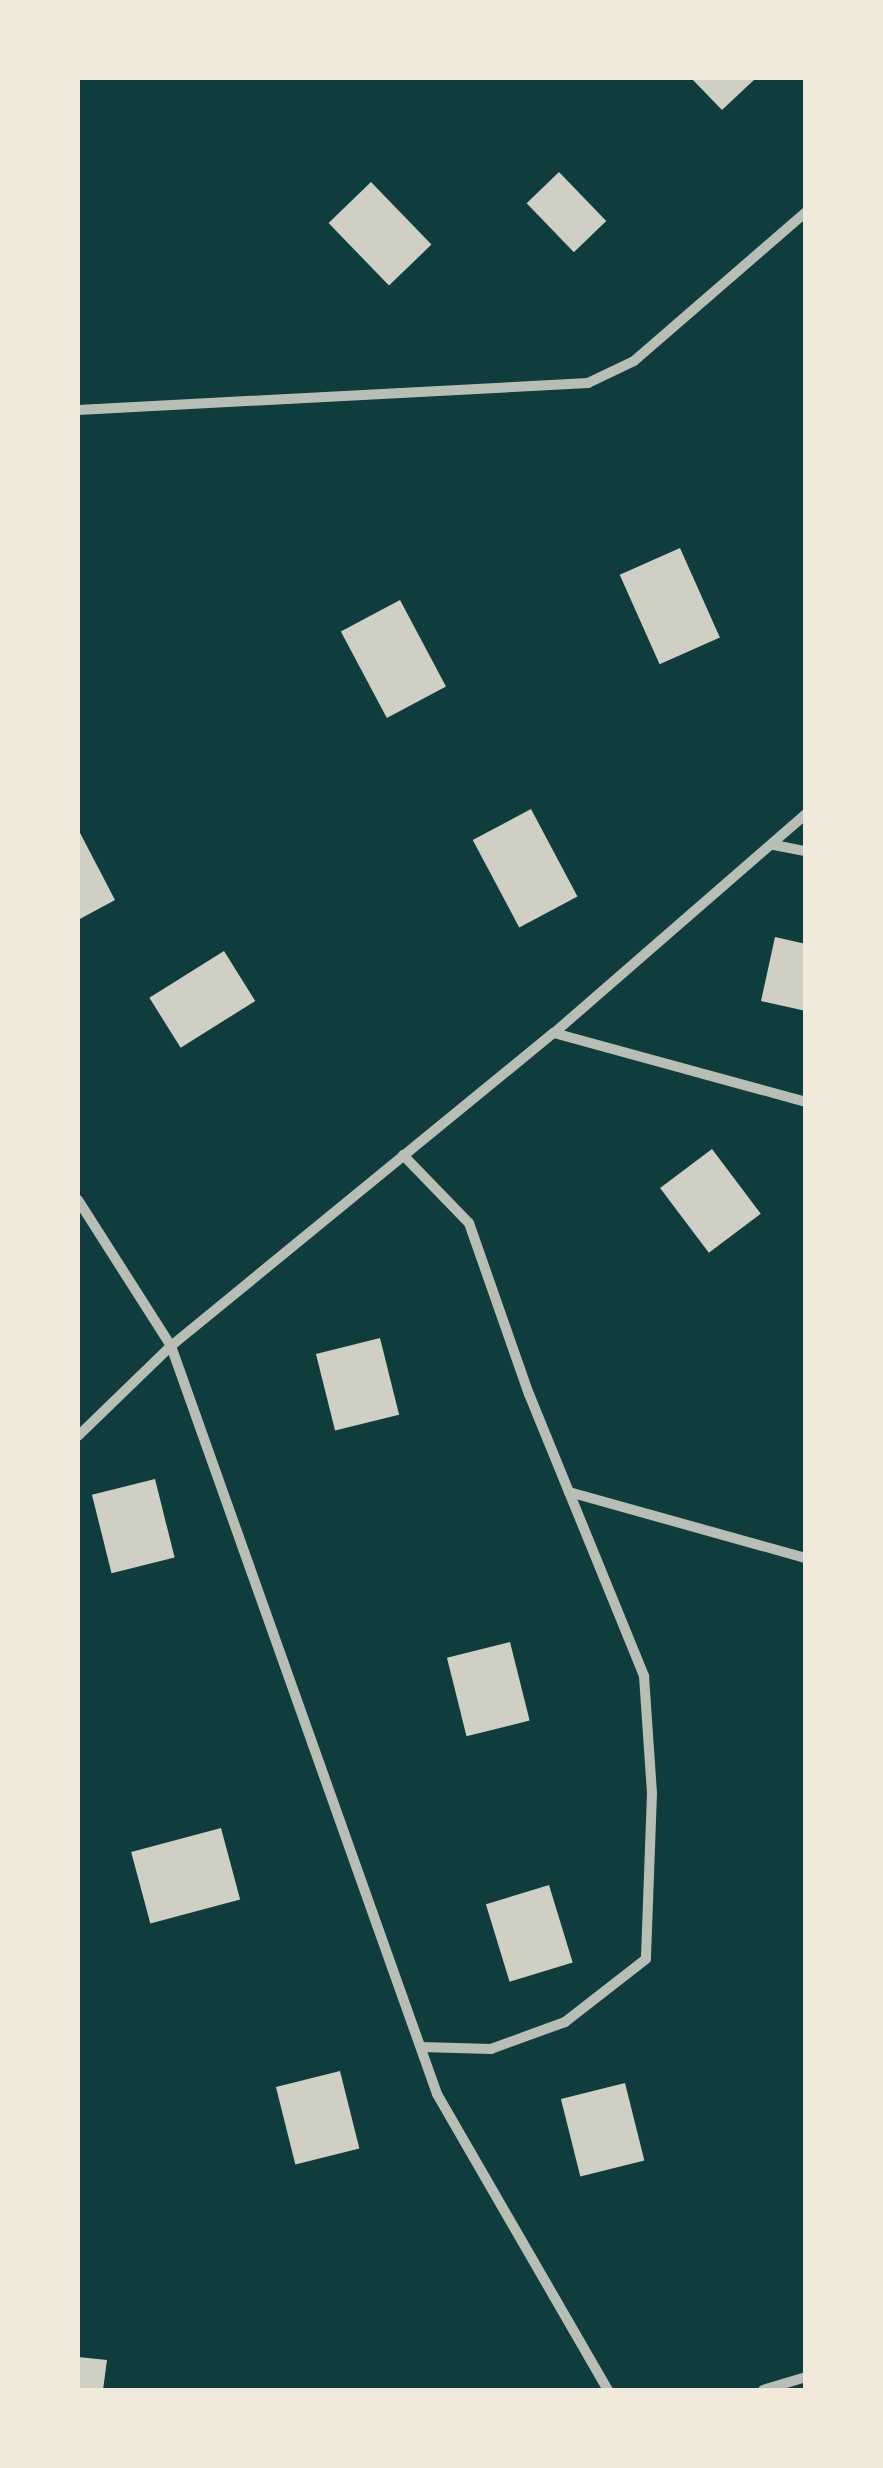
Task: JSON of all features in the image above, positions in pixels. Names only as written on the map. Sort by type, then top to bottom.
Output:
[{"type":"street","points":[[78,410],[588,384],[634,362],[806,212]]},
{"type":"street","points":[[78,1436],[170,1346],[554,1032],[806,814]]},
{"type":"street","points":[[774,845],[806,851]]},
{"type":"street","points":[[554,1032],[806,1102]]},
{"type":"street","points":[[403,1156],[469,1223],[569,1492],[644,1676],[652,1793],[646,1959],[565,2022],[491,2048],[421,2047]]},
{"type":"street","points":[[78,1200],[170,1346],[437,2094],[608,2390]]},
{"type":"street","points":[[569,1492],[806,1558]]},
{"type":"street","points":[[763,2390],[806,2377]]},
{"type":"building","points":[[691,78],[756,78],[722,110]]},
{"type":"building","points":[[559,172],[606,221],[574,252],[527,203]]},
{"type":"building","points":[[371,182],[431,245],[389,286],[329,223]]},
{"type":"building","points":[[680,548],[720,638],[660,664],[620,575]]},
{"type":"building","points":[[400,600],[446,687],[387,718],[341,631]]},
{"type":"building","points":[[531,809],[577,896],[519,927],[473,840]]},
{"type":"building","points":[[78,829],[115,900],[78,920]]},
{"type":"building","points":[[775,937],[806,944],[806,1011],[761,1001]]},
{"type":"building","points":[[224,951],[255,1001],[181,1048],[149,998]]},
{"type":"building","points":[[712,1149],[761,1214],[709,1253],[660,1188]]},
{"type":"building","points":[[380,1338],[399,1415],[335,1431],[316,1354]]},
{"type":"building","points":[[155,1479],[175,1558],[112,1573],[92,1495]]},
{"type":"building","points":[[510,1642],[530,1721],[467,1736],[447,1658]]},
{"type":"building","points":[[221,1828],[240,1899],[150,1924],[131,1852]]},
{"type":"building","points":[[549,1885],[573,1962],[510,1982],[486,1904]]},
{"type":"building","points":[[340,2071],[359,2149],[295,2165],[276,2087]]},
{"type":"building","points":[[625,2083],[644,2161],[580,2177],[561,2099]]},
{"type":"building","points":[[78,2357],[107,2360],[103,2390],[78,2390]]}]
